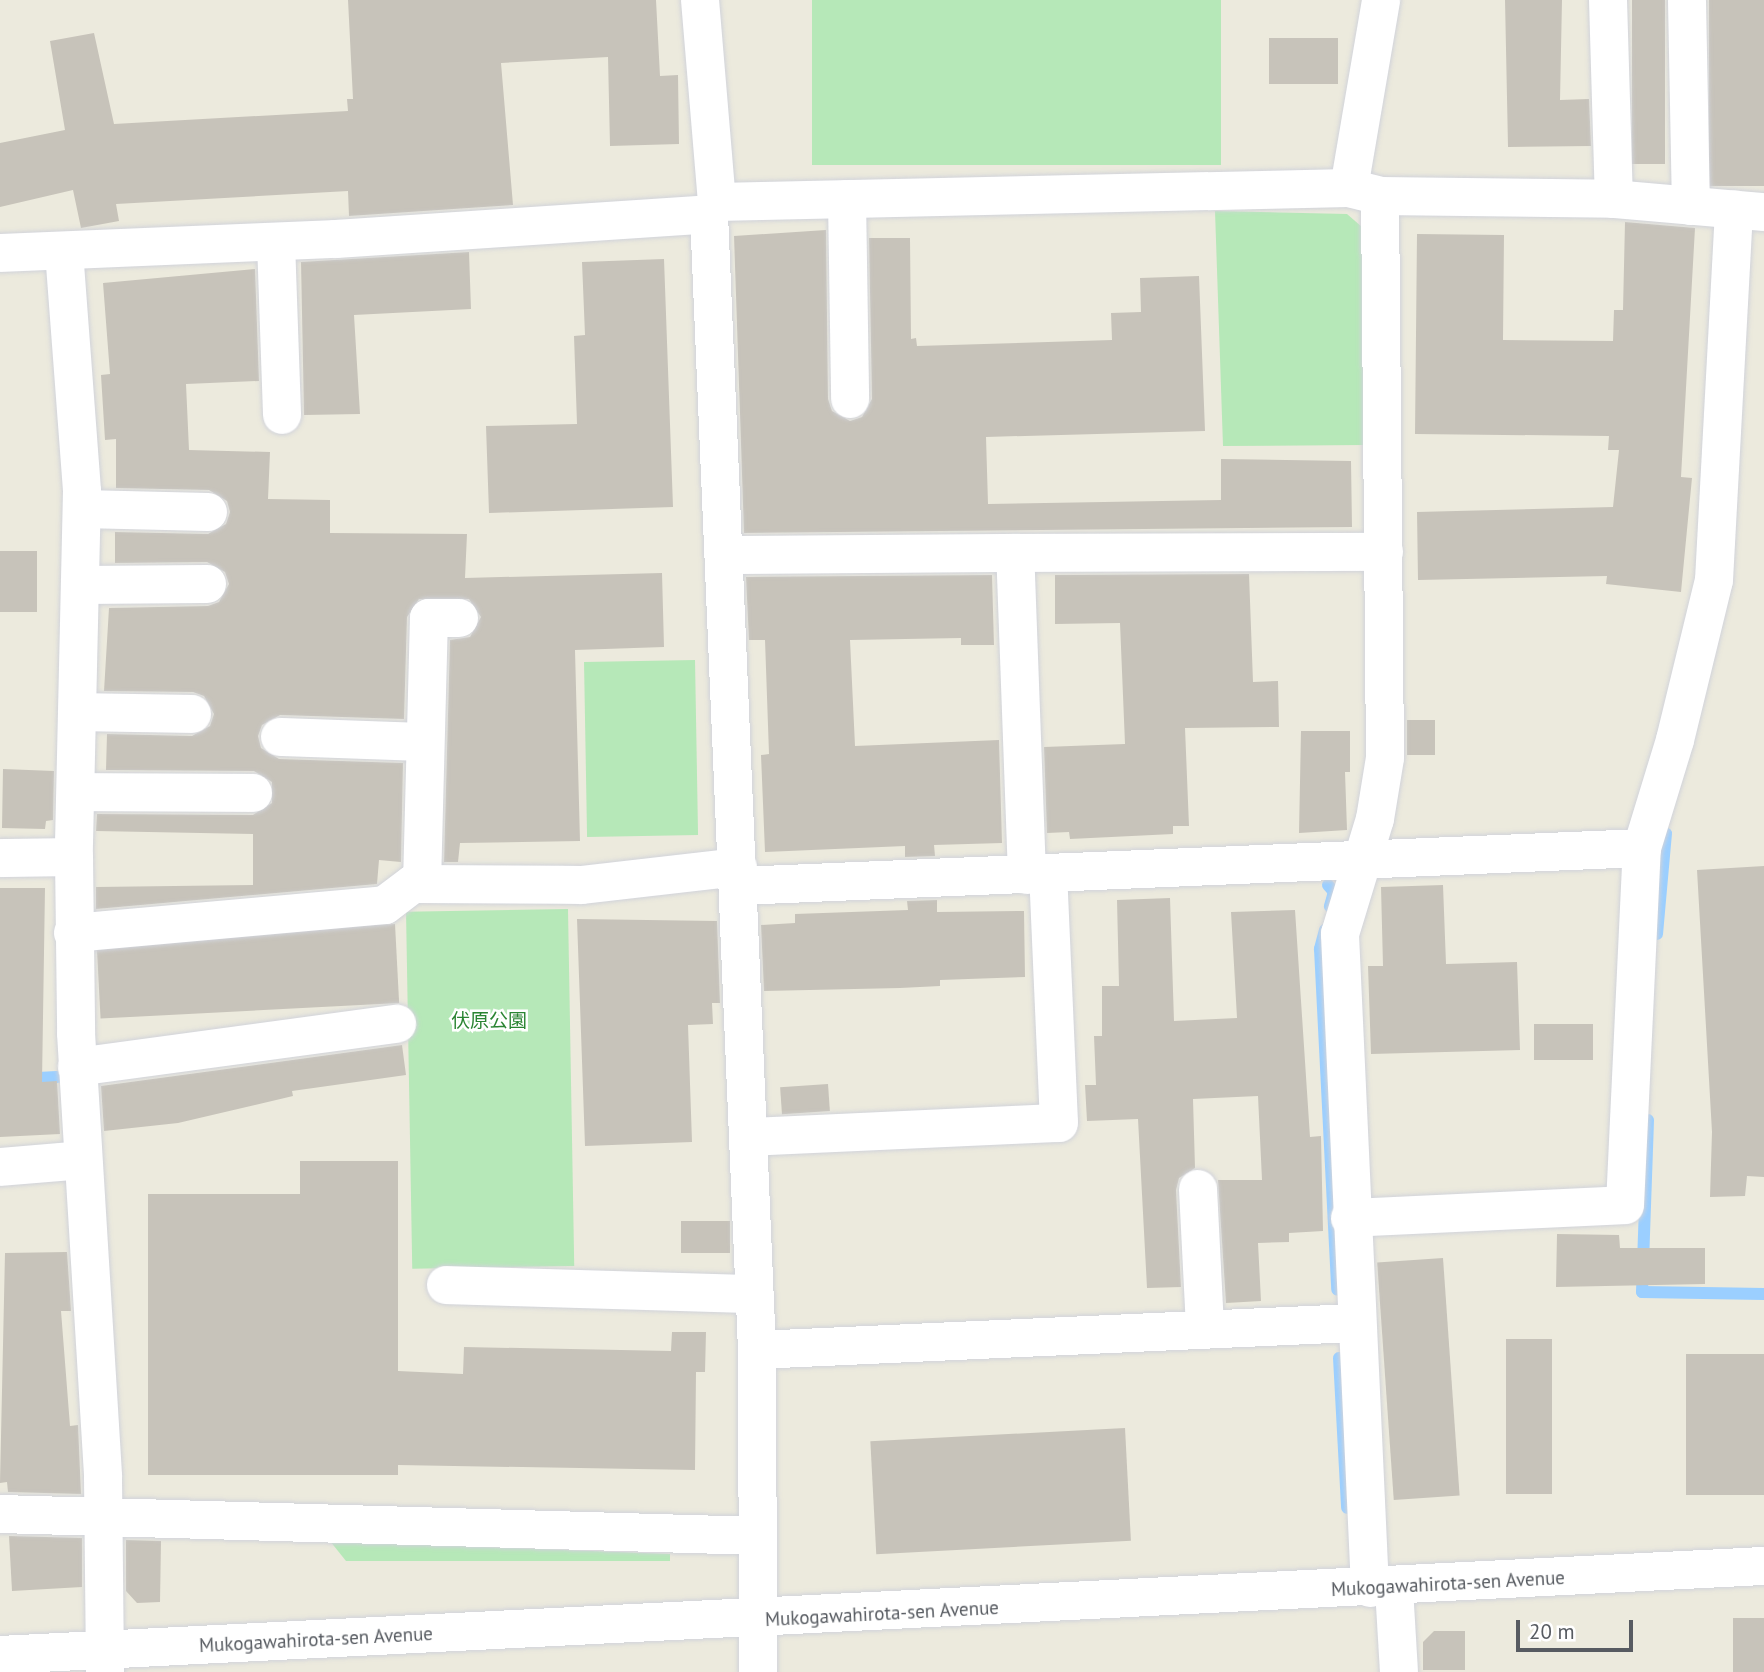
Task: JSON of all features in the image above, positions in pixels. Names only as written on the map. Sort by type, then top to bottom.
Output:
[{"type":"street","points":[[700,0],[713,208],[724,555],[757,1350],[758,1536],[755,1620],[758,1672]]},
{"type":"street","points":[[1381,0],[1365,192],[1384,552],[1385,758],[1375,819],[1340,934],[1354,1323],[1382,1588],[1399,1672]]},
{"type":"street","points":[[1608,0],[1614,199]]},
{"type":"street","points":[[1688,1],[1691,206]]},
{"type":"street","points":[[0,253],[276,242],[847,199],[1365,192],[1614,199],[1749,211],[1714,580],[1675,740],[1642,848],[1625,1205],[1350,1218]]},
{"type":"street","points":[[847,199],[849,399]]},
{"type":"street","points":[[276,242],[282,415]]},
{"type":"street","points":[[64,251],[82,509],[74,857],[77,1067],[103,1520],[105,1662]]},
{"type":"street","points":[[82,509],[208,512]]},
{"type":"street","points":[[724,555],[1384,552]]},
{"type":"street","points":[[749,1137],[1059,1123],[1037,875],[1014,553]]},
{"type":"street","points":[[82,585],[207,584]]},
{"type":"street","points":[[422,884],[429,618],[458,618]]},
{"type":"street","points":[[78,712],[192,714]]},
{"type":"street","points":[[280,737],[425,742]]},
{"type":"street","points":[[76,792],[253,793]]},
{"type":"street","points":[[74,933],[385,905],[413,884],[582,885],[738,876],[1037,875],[1642,848]]},
{"type":"street","points":[[0,858],[74,857]]},
{"type":"street","points":[[77,1067],[397,1024]]},
{"type":"street","points":[[0,1167],[83,1160]]},
{"type":"street","points":[[1198,1189],[1205,1329]]},
{"type":"street","points":[[446,1285],[754,1294]]},
{"type":"street","points":[[757,1350],[1354,1323]]},
{"type":"street","points":[[0,1514],[103,1520],[758,1536]]},
{"type":"street","name":"Mukogawahirota-sen Avenue","points":[[0,1655],[105,1662],[755,1620],[1764,1566]]},
{"type":"green space","points":[[812,0],[1221,0],[1221,165],[812,165]]},
{"type":"green space","points":[[1215,211],[1347,214],[1362,227],[1365,445],[1223,446]]},
{"type":"green space","points":[[695,660],[698,835],[587,837],[584,662]]},
{"type":"green space","name":"伏原公園","points":[[568,909],[574,1266],[412,1269],[406,912]]},
{"type":"green space","points":[[330,1541],[670,1554],[670,1561],[346,1561]]},
{"type":"building","points":[[348,0],[656,0],[660,76],[678,75],[679,144],[610,146],[608,57],[501,63],[513,205],[349,216],[348,191],[116,204],[119,221],[81,228],[73,190],[0,207],[0,143],[65,130],[50,41],[94,33],[114,124],[348,111],[347,99],[353,99]]},
{"type":"building","points":[[1505,0],[1562,0],[1560,100],[1589,99],[1591,146],[1508,147]]},
{"type":"building","points":[[1632,0],[1665,0],[1665,164],[1632,164]]},
{"type":"building","points":[[1709,0],[1764,0],[1764,186],[1709,186]]},
{"type":"building","points":[[1269,38],[1338,38],[1338,84],[1269,84]]},
{"type":"building","points":[[1625,222],[1695,228],[1681,477],[1692,478],[1681,592],[1606,584],[1607,576],[1418,580],[1417,512],[1613,507],[1619,450],[1608,450],[1609,436],[1415,434],[1417,234],[1504,235],[1503,340],[1613,341],[1614,310],[1623,310]]},
{"type":"building","points":[[826,230],[828,399],[832,411],[850,421],[862,417],[872,399],[869,238],[910,238],[911,339],[916,338],[917,346],[1112,340],[1111,313],[1141,312],[1140,278],[1199,276],[1205,431],[986,437],[988,504],[1221,500],[1221,459],[1351,461],[1352,527],[744,533],[734,236]]},
{"type":"building","points":[[469,252],[471,309],[354,315],[360,414],[304,415],[301,262]]},
{"type":"building","points":[[664,259],[673,507],[489,513],[486,426],[577,424],[574,336],[585,335],[582,262]]},
{"type":"building","points":[[255,269],[259,381],[186,384],[189,450],[270,452],[268,499],[330,500],[330,533],[467,534],[465,578],[662,573],[664,647],[575,650],[580,841],[460,843],[458,862],[444,862],[450,640],[470,637],[481,617],[469,599],[419,599],[407,617],[404,719],[280,715],[262,725],[258,736],[261,748],[279,759],[403,763],[401,862],[379,860],[377,884],[96,909],[96,887],[253,885],[253,834],[96,831],[97,814],[253,815],[272,803],[272,782],[254,771],[106,770],[107,734],[192,736],[210,726],[214,714],[204,696],[193,692],[104,691],[109,608],[208,606],[219,602],[229,584],[225,572],[207,562],[115,563],[115,532],[208,534],[226,524],[230,512],[227,501],[209,490],[116,488],[116,439],[105,440],[101,375],[110,374],[103,283]]},
{"type":"building","points":[[0,551],[37,551],[37,612],[0,612]]},
{"type":"building","points":[[1249,574],[1253,682],[1278,681],[1279,727],[1185,728],[1189,826],[1173,826],[1173,834],[1070,839],[1069,832],[1047,833],[1044,747],[1125,744],[1120,623],[1055,624],[1055,575]]},
{"type":"building","points":[[992,575],[994,645],[961,645],[961,638],[850,640],[855,746],[999,740],[1002,843],[934,845],[935,856],[905,857],[905,846],[765,852],[761,755],[769,754],[765,640],[749,640],[746,577]]},
{"type":"building","points":[[1407,720],[1435,720],[1435,755],[1407,755]]},
{"type":"building","points":[[1301,731],[1350,731],[1350,772],[1345,772],[1347,830],[1299,833]]},
{"type":"building","points":[[3,769],[54,771],[53,820],[46,821],[45,829],[2,828]]},
{"type":"building","points":[[1764,866],[1764,1177],[1747,1176],[1745,1196],[1710,1197],[1712,1132],[1697,870]]},
{"type":"building","points":[[1443,885],[1446,964],[1517,962],[1520,1050],[1371,1054],[1368,966],[1383,966],[1381,887]]},
{"type":"building","points":[[0,888],[45,888],[42,1082],[57,1081],[60,1134],[0,1137]]},
{"type":"building","points":[[1170,898],[1174,1021],[1237,1018],[1231,912],[1295,910],[1310,1137],[1321,1136],[1323,1231],[1289,1233],[1289,1242],[1258,1243],[1261,1301],[1226,1303],[1218,1180],[1262,1180],[1258,1096],[1193,1099],[1195,1168],[1179,1178],[1176,1190],[1181,1287],[1147,1288],[1138,1119],[1087,1121],[1085,1085],[1096,1085],[1094,1036],[1102,1036],[1102,986],[1119,986],[1117,900]]},
{"type":"building","points":[[937,900],[937,912],[1024,911],[1025,977],[940,980],[940,986],[764,991],[761,925],[795,923],[795,914],[908,910],[907,901]]},
{"type":"building","points":[[577,919],[717,921],[720,1003],[712,1003],[713,1024],[688,1025],[692,1142],[585,1146]]},
{"type":"building","points":[[395,924],[399,1003],[101,1019],[96,940]]},
{"type":"building","points":[[1534,1024],[1593,1024],[1593,1060],[1534,1060]]},
{"type":"building","points":[[402,1045],[406,1075],[292,1091],[293,1096],[178,1123],[104,1131],[101,1086]]},
{"type":"building","points":[[828,1084],[830,1111],[782,1114],[780,1087]]},
{"type":"building","points":[[300,1161],[398,1161],[398,1371],[463,1374],[464,1347],[671,1351],[672,1332],[706,1332],[705,1372],[696,1372],[695,1470],[398,1465],[398,1475],[148,1475],[148,1194],[300,1194]]},
{"type":"building","points":[[681,1221],[730,1221],[730,1253],[681,1253]]},
{"type":"building","points":[[1557,1234],[1619,1235],[1620,1248],[1705,1248],[1705,1284],[1556,1287]]},
{"type":"building","points":[[67,1252],[71,1311],[61,1311],[70,1426],[78,1425],[81,1494],[8,1492],[7,1482],[0,1483],[5,1253]]},
{"type":"building","points":[[1443,1258],[1460,1495],[1394,1500],[1377,1263]]},
{"type":"building","points":[[1506,1339],[1552,1339],[1552,1494],[1506,1494]]},
{"type":"building","points":[[1686,1354],[1764,1354],[1764,1495],[1686,1495]]},
{"type":"building","points":[[1125,1428],[1131,1541],[876,1554],[870,1441]]},
{"type":"building","points":[[9,1536],[82,1538],[82,1587],[12,1591]]},
{"type":"building","points":[[126,1540],[161,1541],[160,1602],[137,1603],[126,1591]]},
{"type":"building","points":[[1733,1618],[1764,1618],[1764,1672],[1733,1672]]},
{"type":"building","points":[[1434,1631],[1465,1631],[1465,1670],[1423,1670],[1423,1642]]},
{"type":"waterway","points":[[1657,934],[1666,833]]},
{"type":"waterway","points":[[1328,885],[1334,892],[1330,906]]},
{"type":"waterway","points":[[1325,930],[1320,949],[1337,1290]]},
{"type":"waterway","points":[[0,1080],[57,1077]]},
{"type":"waterway","points":[[1648,1120],[1642,1292],[1764,1294]]},
{"type":"waterway","points":[[1339,1358],[1347,1508]]}]
